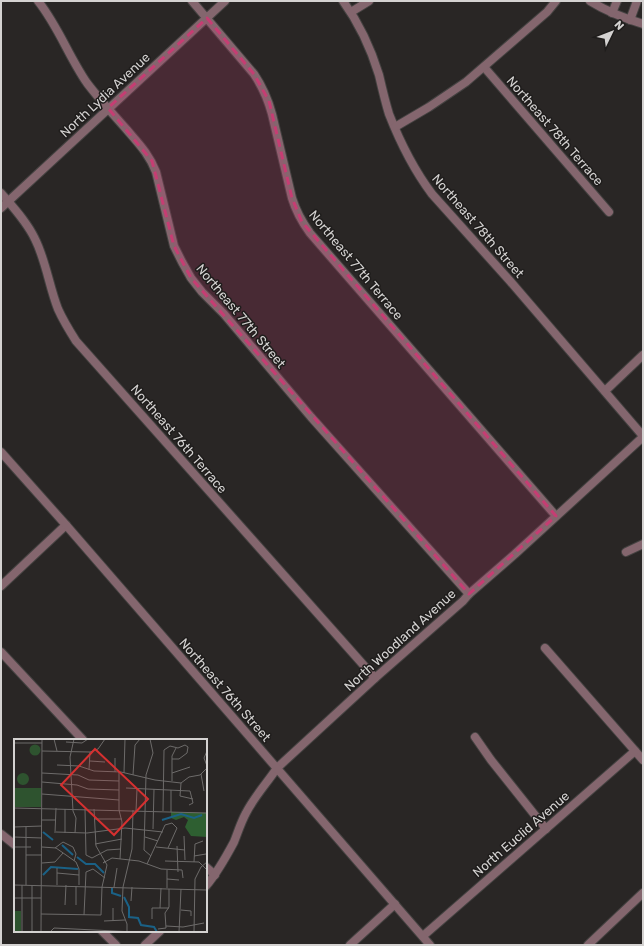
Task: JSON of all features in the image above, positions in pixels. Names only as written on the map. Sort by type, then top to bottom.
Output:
[{"type":"street","name":"Northeast 77th Street","points":[[38,1],[51,19],[72,59],[87,82],[152,161],[174,246],[191,278],[202,292],[224,314],[310,417],[469,594]]},
{"type":"street","name":"Northeast 77th Terrace","points":[[192,1],[254,74],[269,102],[292,198],[302,222],[556,516]]},
{"type":"street","name":"North Lydia Avenue","points":[[1,208],[224,1]]},
{"type":"street","name":"Northeast 78th Street","points":[[343,1],[351,12],[372,55],[384,99],[412,165],[432,194],[510,281],[643,436]]},
{"type":"street","points":[[351,12],[368,1]]},
{"type":"street","points":[[395,127],[429,107],[466,82],[547,12],[556,1]]},
{"type":"street","points":[[590,1],[612,13],[643,24]]},
{"type":"street","points":[[612,13],[617,1]]},
{"type":"street","points":[[630,20],[637,1]]},
{"type":"street","name":"Northeast 78th Terrace","points":[[484,66],[609,212]]},
{"type":"street","name":"Northeast 76th Terrace","points":[[1,192],[21,217],[35,239],[41,252],[58,308],[76,341],[375,678]]},
{"type":"street","points":[[604,390],[643,355]]},
{"type":"street","name":"North Woodland Avenue","points":[[207,885],[223,862],[245,815],[259,791],[277,768],[375,678],[515,554],[643,436]]},
{"type":"street","name":"Northeast 76th Street","points":[[1,452],[430,945]]},
{"type":"street","points":[[1,586],[66,525]]},
{"type":"street","points":[[626,552],[643,544]]},
{"type":"street","points":[[545,648],[643,760]]},
{"type":"street","points":[[1,652],[82,739]]},
{"type":"street","points":[[475,737],[491,760],[546,829]]},
{"type":"street","name":"North Euclid Avenue","points":[[423,936],[635,751]]},
{"type":"street","points":[[1,834],[14,844]]},
{"type":"street","points":[[207,868],[215,875]]},
{"type":"street","points":[[588,945],[643,893]]},
{"type":"street","points":[[350,945],[395,904]]},
{"type":"street","points":[[103,932],[116,945]]},
{"type":"street","points":[[145,945],[159,932]]},
{"type":"highlighted area","points":[[207,18],[254,74],[269,101],[292,198],[302,222],[556,516],[469,594],[191,278],[174,246],[152,161],[108,108]]}]
